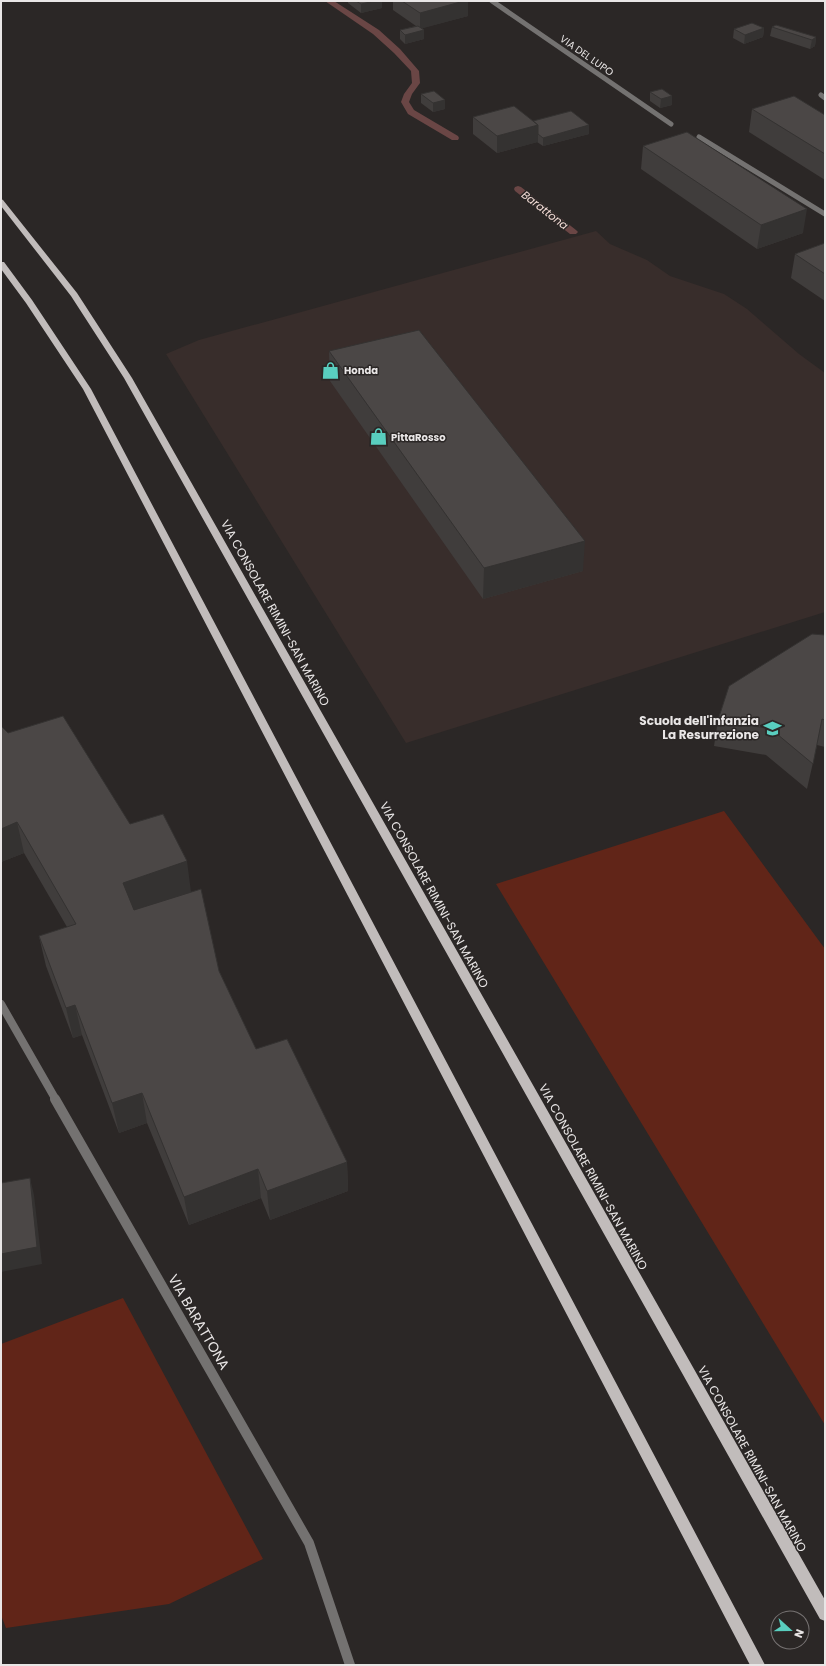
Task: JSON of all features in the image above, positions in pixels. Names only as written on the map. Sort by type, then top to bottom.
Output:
[{"type":"main road","name":"VIA CONSOLARE RIMINI-SAN MARINO","points":[[1,201],[74,294],[128,378],[825,1614]]},
{"type":"main road","points":[[1,264],[29,302],[87,389],[758,1665]]},
{"type":"street","name":"VIA DEL LUPO","points":[[492,1],[671,124]]},
{"type":"street","points":[[699,137],[825,214]]},
{"type":"street","name":"VIA BARATTONA","points":[[1,1004],[309,1543],[350,1665]]},
{"type":"shaded area","points":[[596,231],[610,244],[647,260],[670,276],[724,294],[747,309],[799,354],[825,373],[825,612],[406,743],[166,354],[199,340]]},
{"type":"shaded area","points":[[724,811],[825,949],[825,1425],[496,884]]},
{"type":"shaded area","points":[[123,1298],[263,1559],[169,1604],[6,1628],[1,1615],[1,1344]]},
{"type":"building","points":[[356,1],[375,1],[361,4]]},
{"type":"building","points":[[402,1],[464,1],[420,13]]},
{"type":"building","points":[[752,23],[764,28],[745,35],[734,29]]},
{"type":"building","points":[[776,25],[816,37],[812,40],[772,27]]},
{"type":"building","points":[[418,26],[424,30],[405,35],[400,30]]},
{"type":"building","points":[[662,89],[672,96],[661,99],[650,92]]},
{"type":"building","points":[[434,91],[445,100],[433,103],[421,94]]},
{"type":"building","points":[[794,96],[825,115],[825,154],[752,109]]},
{"type":"building","points":[[514,106],[538,125],[497,136],[473,117]]},
{"type":"building","points":[[571,111],[589,125],[543,138],[538,134],[538,125],[533,121]]},
{"type":"building","points":[[687,132],[807,209],[761,225],[643,146]]},
{"type":"building","points":[[825,243],[825,274],[795,254]]},
{"type":"building","points":[[419,330],[585,541],[484,568],[329,351]]},
{"type":"building","name":"Scuola dell'infanzia La Resurrezione","points":[[812,634],[825,635],[825,720],[822,719],[813,764],[771,729],[718,720],[729,686]]},
{"type":"building","points":[[63,716],[130,824],[163,814],[187,861],[123,883],[134,910],[201,889],[219,971],[256,1049],[287,1039],[347,1162],[267,1191],[258,1169],[184,1197],[142,1093],[112,1103],[75,1005],[66,1008],[39,936],[76,924],[17,822],[1,829],[1,726],[8,733]]},
{"type":"building","points":[[30,1178],[37,1247],[1,1254],[1,1183]]},
{"type":"waterway","name":"Barattona","points":[[329,1],[376,32],[397,51],[415,71],[416,83],[408,94],[405,102],[411,112],[455,138]]},
{"type":"waterway","name":"Barattona","points":[[518,189],[573,232]]},
{"type":"place","name":"Honda","points":[[331,370]]},
{"type":"place","name":"PittaRosso","points":[[378,437]]},
{"type":"place","name":"Scuola dell'infanzia La Resurrezione","points":[[772,728]]}]
